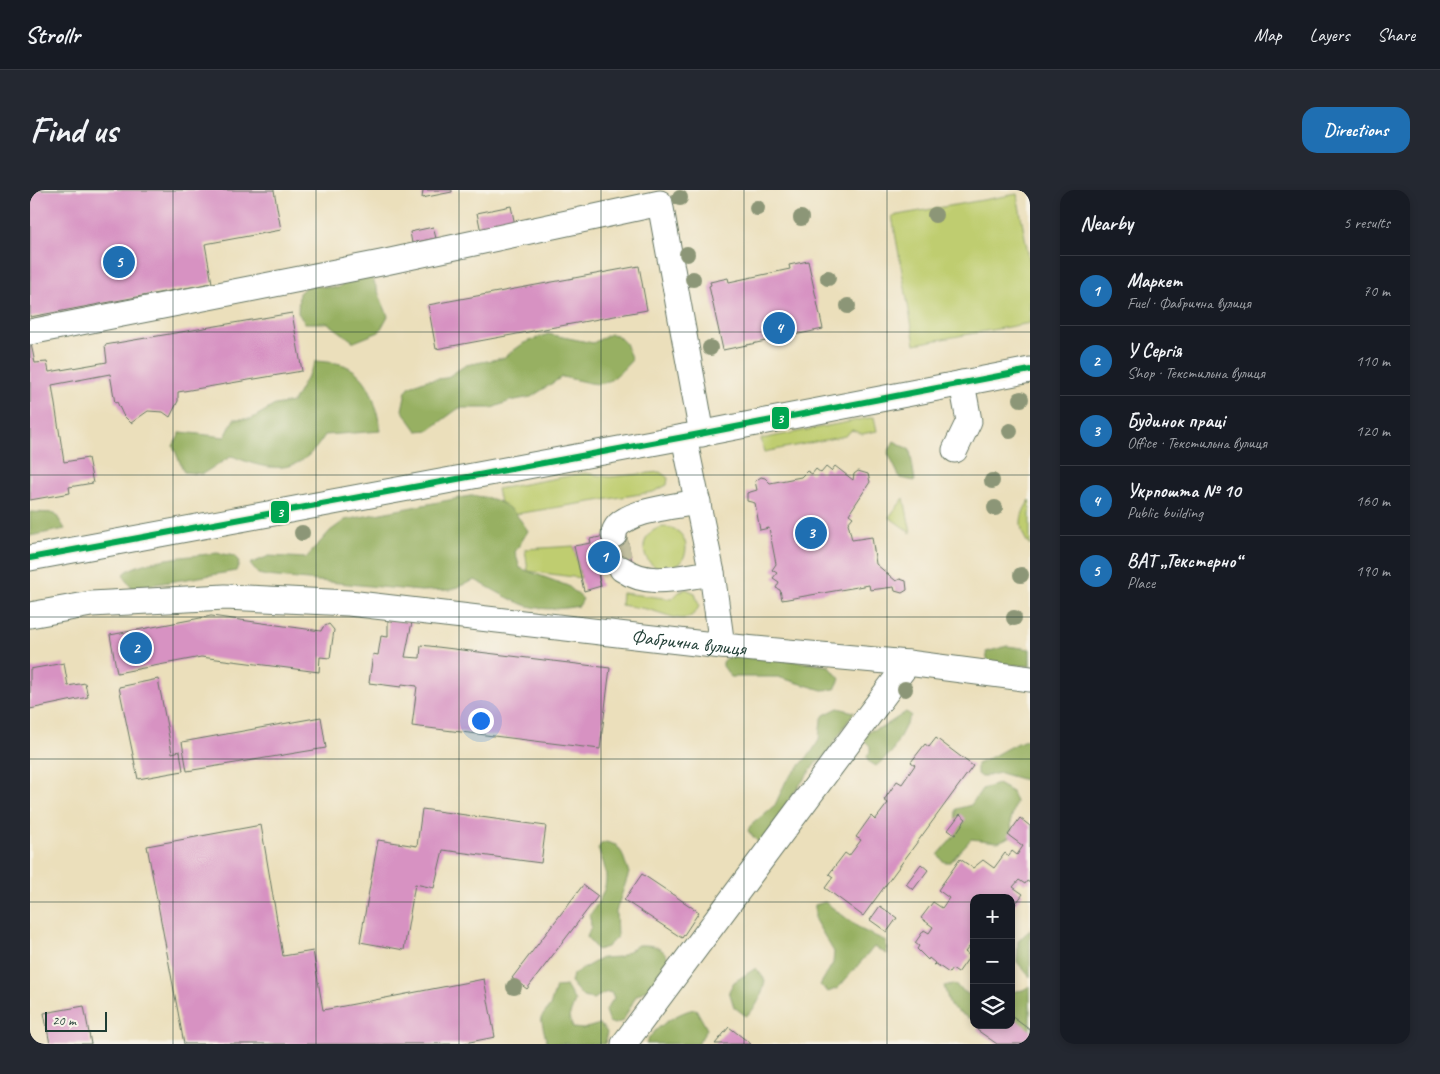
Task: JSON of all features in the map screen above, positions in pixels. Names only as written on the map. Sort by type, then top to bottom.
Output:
[{"type":"street","points":[[30,332],[381,263],[660,196],[693,435],[698,502],[712,573],[722,646]]},
{"type":"street","points":[[30,558],[693,435],[1030,370]]},
{"type":"street","points":[[955,450],[969,421],[962,383]]},
{"type":"street","points":[[614,535],[619,522],[630,517],[698,502]]},
{"type":"street","points":[[622,569],[630,575],[650,581],[712,573]]},
{"type":"street","name":"Фабрична вулиця","points":[[30,615],[91,604],[225,597],[349,603],[722,646],[908,663],[1030,679]]},
{"type":"street","points":[[624,1044],[908,663]]},
{"type":"green space","points":[[1017,194],[1030,264],[1030,323],[915,344],[892,216]]},
{"type":"green space","points":[[370,272],[388,316],[379,332],[354,342],[328,323],[305,323],[298,313],[299,293],[308,285],[338,288],[352,274]]},
{"type":"green space","points":[[548,334],[593,343],[610,334],[617,335],[625,343],[632,360],[608,382],[595,384],[562,377],[531,397],[510,401],[492,408],[459,408],[429,430],[417,431],[402,410],[406,391],[410,386],[427,380],[446,378],[466,365],[503,358],[524,343]]},
{"type":"green space","points":[[316,361],[344,365],[361,377],[371,392],[381,431],[325,435],[305,458],[295,464],[284,467],[259,465],[232,456],[202,474],[184,472],[173,446],[181,432],[225,437],[234,419],[251,419],[275,405],[293,402]]},
{"type":"green space","points":[[874,417],[877,431],[862,434],[852,430],[845,436],[764,452],[761,439]]},
{"type":"green space","points":[[894,441],[910,450],[915,481],[900,478],[888,453]]},
{"type":"green space","points":[[660,472],[668,478],[667,485],[653,492],[503,516],[497,489],[585,473],[610,477]]},
{"type":"green space","points":[[470,496],[497,501],[504,504],[517,515],[528,531],[515,552],[520,568],[568,586],[583,599],[579,606],[548,609],[535,608],[513,600],[475,580],[450,590],[421,591],[267,576],[258,574],[250,564],[269,556],[306,558],[330,531],[345,520]]},
{"type":"green space","points":[[904,498],[911,533],[889,517]]},
{"type":"green space","points":[[1030,500],[1030,546],[1023,534],[1021,523],[1023,512]]},
{"type":"green space","points":[[30,512],[55,513],[65,529],[30,536]]},
{"type":"green space","points":[[665,527],[680,533],[686,548],[680,563],[665,569],[650,563],[644,548],[650,533]]},
{"type":"green space","points":[[574,546],[581,578],[528,571],[525,549]]},
{"type":"green space","points":[[217,553],[235,556],[239,563],[236,571],[132,588],[123,575],[140,565],[152,562]]},
{"type":"green space","points":[[686,589],[695,593],[699,606],[691,616],[686,618],[675,618],[621,605],[622,593],[672,599],[679,592]]},
{"type":"green space","points":[[1007,646],[1030,649],[1030,666],[988,663],[986,652]]},
{"type":"green space","points":[[732,652],[829,666],[840,679],[835,689],[822,690],[778,677],[731,677],[723,666],[723,662]]},
{"type":"green space","points":[[838,708],[854,712],[825,756],[816,763],[787,802],[779,823],[759,843],[748,831],[750,826],[775,805],[786,781],[811,753],[819,740],[821,720],[824,715]]},
{"type":"green space","points":[[906,712],[911,715],[892,752],[876,766],[868,761],[867,756],[870,752],[870,746],[862,738],[862,733],[883,727]]},
{"type":"green space","points":[[1030,739],[1030,776],[1025,780],[1000,773],[981,777],[977,774],[977,764]]},
{"type":"green space","points":[[998,784],[1012,792],[1016,802],[1011,819],[1012,836],[998,842],[971,839],[950,862],[944,862],[938,855],[955,835],[956,809],[971,805],[982,789]]},
{"type":"green space","points":[[606,842],[616,845],[622,853],[629,873],[616,911],[617,937],[607,947],[597,950],[587,937],[591,927],[590,915],[601,898],[606,883],[605,868],[598,849],[601,844]]},
{"type":"green space","points":[[825,902],[862,930],[886,941],[887,954],[874,947],[838,988],[828,992],[820,985],[833,963],[834,952],[815,920],[815,905]]},
{"type":"green space","points":[[1030,930],[1030,977],[1017,962],[1018,941]]},
{"type":"green space","points":[[638,945],[660,948],[669,959],[653,985],[636,996],[623,1021],[614,1024],[609,1022],[605,1011],[614,998],[612,993],[607,992],[593,999],[583,997],[571,983],[573,974],[602,958],[619,957]]},
{"type":"green space","points":[[756,968],[765,980],[764,985],[756,1005],[746,1016],[734,1007],[729,991],[734,982]]},
{"type":"green space","points":[[953,984],[970,995],[970,1018],[950,1006],[944,986]]},
{"type":"green space","points":[[566,986],[575,1001],[569,1017],[573,1028],[583,1029],[600,1024],[607,1032],[605,1044],[547,1044],[541,1018],[550,1006],[556,987]]},
{"type":"green space","points":[[1030,986],[1030,1035],[1015,1026],[1015,991]]},
{"type":"green space","points":[[696,1009],[707,1029],[698,1044],[646,1044],[653,1033],[667,1022],[682,1013]]},
{"type":"building","points":[[30,190],[274,190],[281,230],[205,244],[212,283],[30,317]]},
{"type":"building","points":[[423,190],[452,190],[452,192],[422,198]]},
{"type":"building","points":[[511,206],[515,225],[481,232],[477,213]]},
{"type":"building","points":[[433,227],[436,238],[412,243],[410,232]]},
{"type":"building","points":[[808,261],[823,329],[723,350],[709,286],[711,285],[710,282],[728,278],[729,282],[790,269],[789,265]]},
{"type":"building","points":[[639,266],[647,310],[436,349],[428,305]]},
{"type":"building","points":[[292,313],[302,371],[178,392],[178,401],[170,417],[163,412],[148,411],[131,423],[123,415],[117,402],[115,403],[110,374],[52,385],[64,462],[88,458],[93,483],[69,487],[70,493],[30,500],[30,339],[35,363],[47,362],[49,372],[107,362],[105,345]]},
{"type":"building","points":[[835,466],[853,480],[854,474],[858,471],[868,474],[870,482],[849,514],[853,517],[848,523],[852,540],[872,537],[876,564],[896,581],[900,579],[906,581],[907,590],[902,593],[895,591],[894,587],[870,590],[869,585],[782,600],[780,590],[776,588],[779,582],[773,578],[777,573],[772,570],[776,564],[769,528],[760,530],[755,503],[747,501],[747,493],[757,490],[755,481],[761,477],[770,483],[801,477],[807,471],[812,474],[816,469],[821,473],[826,467],[831,471]]},
{"type":"building","points":[[626,532],[633,567],[598,574],[601,586],[584,591],[574,546],[591,543],[590,539]]},
{"type":"building","points":[[211,616],[321,631],[323,627],[329,624],[334,630],[330,658],[320,657],[319,672],[201,657],[117,673],[110,635]]},
{"type":"building","points":[[388,620],[412,622],[405,657],[420,658],[421,645],[610,668],[600,749],[412,726],[417,686],[402,684],[401,687],[369,683],[373,654],[378,655],[381,636],[388,637]]},
{"type":"building","points":[[64,663],[68,686],[85,683],[88,697],[30,709],[30,669]]},
{"type":"building","points":[[158,679],[172,753],[180,751],[183,771],[138,779],[119,687]]},
{"type":"building","points":[[321,717],[326,748],[187,771],[182,742]]},
{"type":"building","points":[[936,738],[973,766],[863,916],[825,888],[833,877],[829,874],[845,853],[849,856],[861,840],[856,837],[871,816],[875,820],[888,803],[884,800],[897,781],[902,784],[915,765],[911,762],[925,744],[929,747]]},
{"type":"building","points":[[422,809],[546,826],[541,863],[443,850],[434,888],[415,884],[404,950],[360,942],[378,840],[417,846]]},
{"type":"building","points":[[960,814],[966,819],[955,835],[948,830]]},
{"type":"building","points":[[1020,818],[1030,826],[1030,883],[1027,881],[1025,884],[1019,880],[1013,887],[1023,894],[1015,905],[1015,894],[970,894],[970,946],[965,952],[970,956],[958,973],[952,969],[949,973],[936,964],[933,965],[935,963],[929,958],[928,960],[917,949],[919,946],[915,943],[924,930],[929,933],[933,927],[921,918],[933,902],[942,908],[949,898],[938,890],[960,859],[973,868],[983,860],[994,868],[1005,853],[1009,856],[1012,851],[1017,855],[1023,846],[1008,835]]},
{"type":"building","points":[[261,825],[283,956],[313,951],[323,1010],[484,979],[495,1037],[460,1044],[184,1044],[147,846]]},
{"type":"building","points":[[921,864],[928,870],[913,890],[906,884]]},
{"type":"building","points":[[642,874],[699,912],[682,938],[624,900]]},
{"type":"building","points":[[583,885],[598,896],[527,989],[512,978]]},
{"type":"building","points":[[880,906],[897,918],[887,932],[870,920]]},
{"type":"building","points":[[84,1006],[91,1044],[50,1044],[44,1013]]},
{"type":"building","points":[[1015,1019],[1030,1030],[1030,1044],[997,1044],[977,1030],[1015,1029]]},
{"type":"building","points":[[729,1027],[751,1044],[715,1044]]},
{"type":"tunnel","points":[[614,535],[622,569]]},
{"type":"transit line","name":"3","points":[[30,558],[684,437],[1030,370]]},
{"type":"place","name":"ВАТ „Текстерно“","points":[[119,262]]},
{"type":"place","name":"Укрпошта № 10","points":[[779,328]]},
{"type":"place","name":"Будинок праці","points":[[811,533]]},
{"type":"place","name":"Маркет","points":[[604,557]]},
{"type":"place","name":"У Сергія","points":[[136,648]]}]
